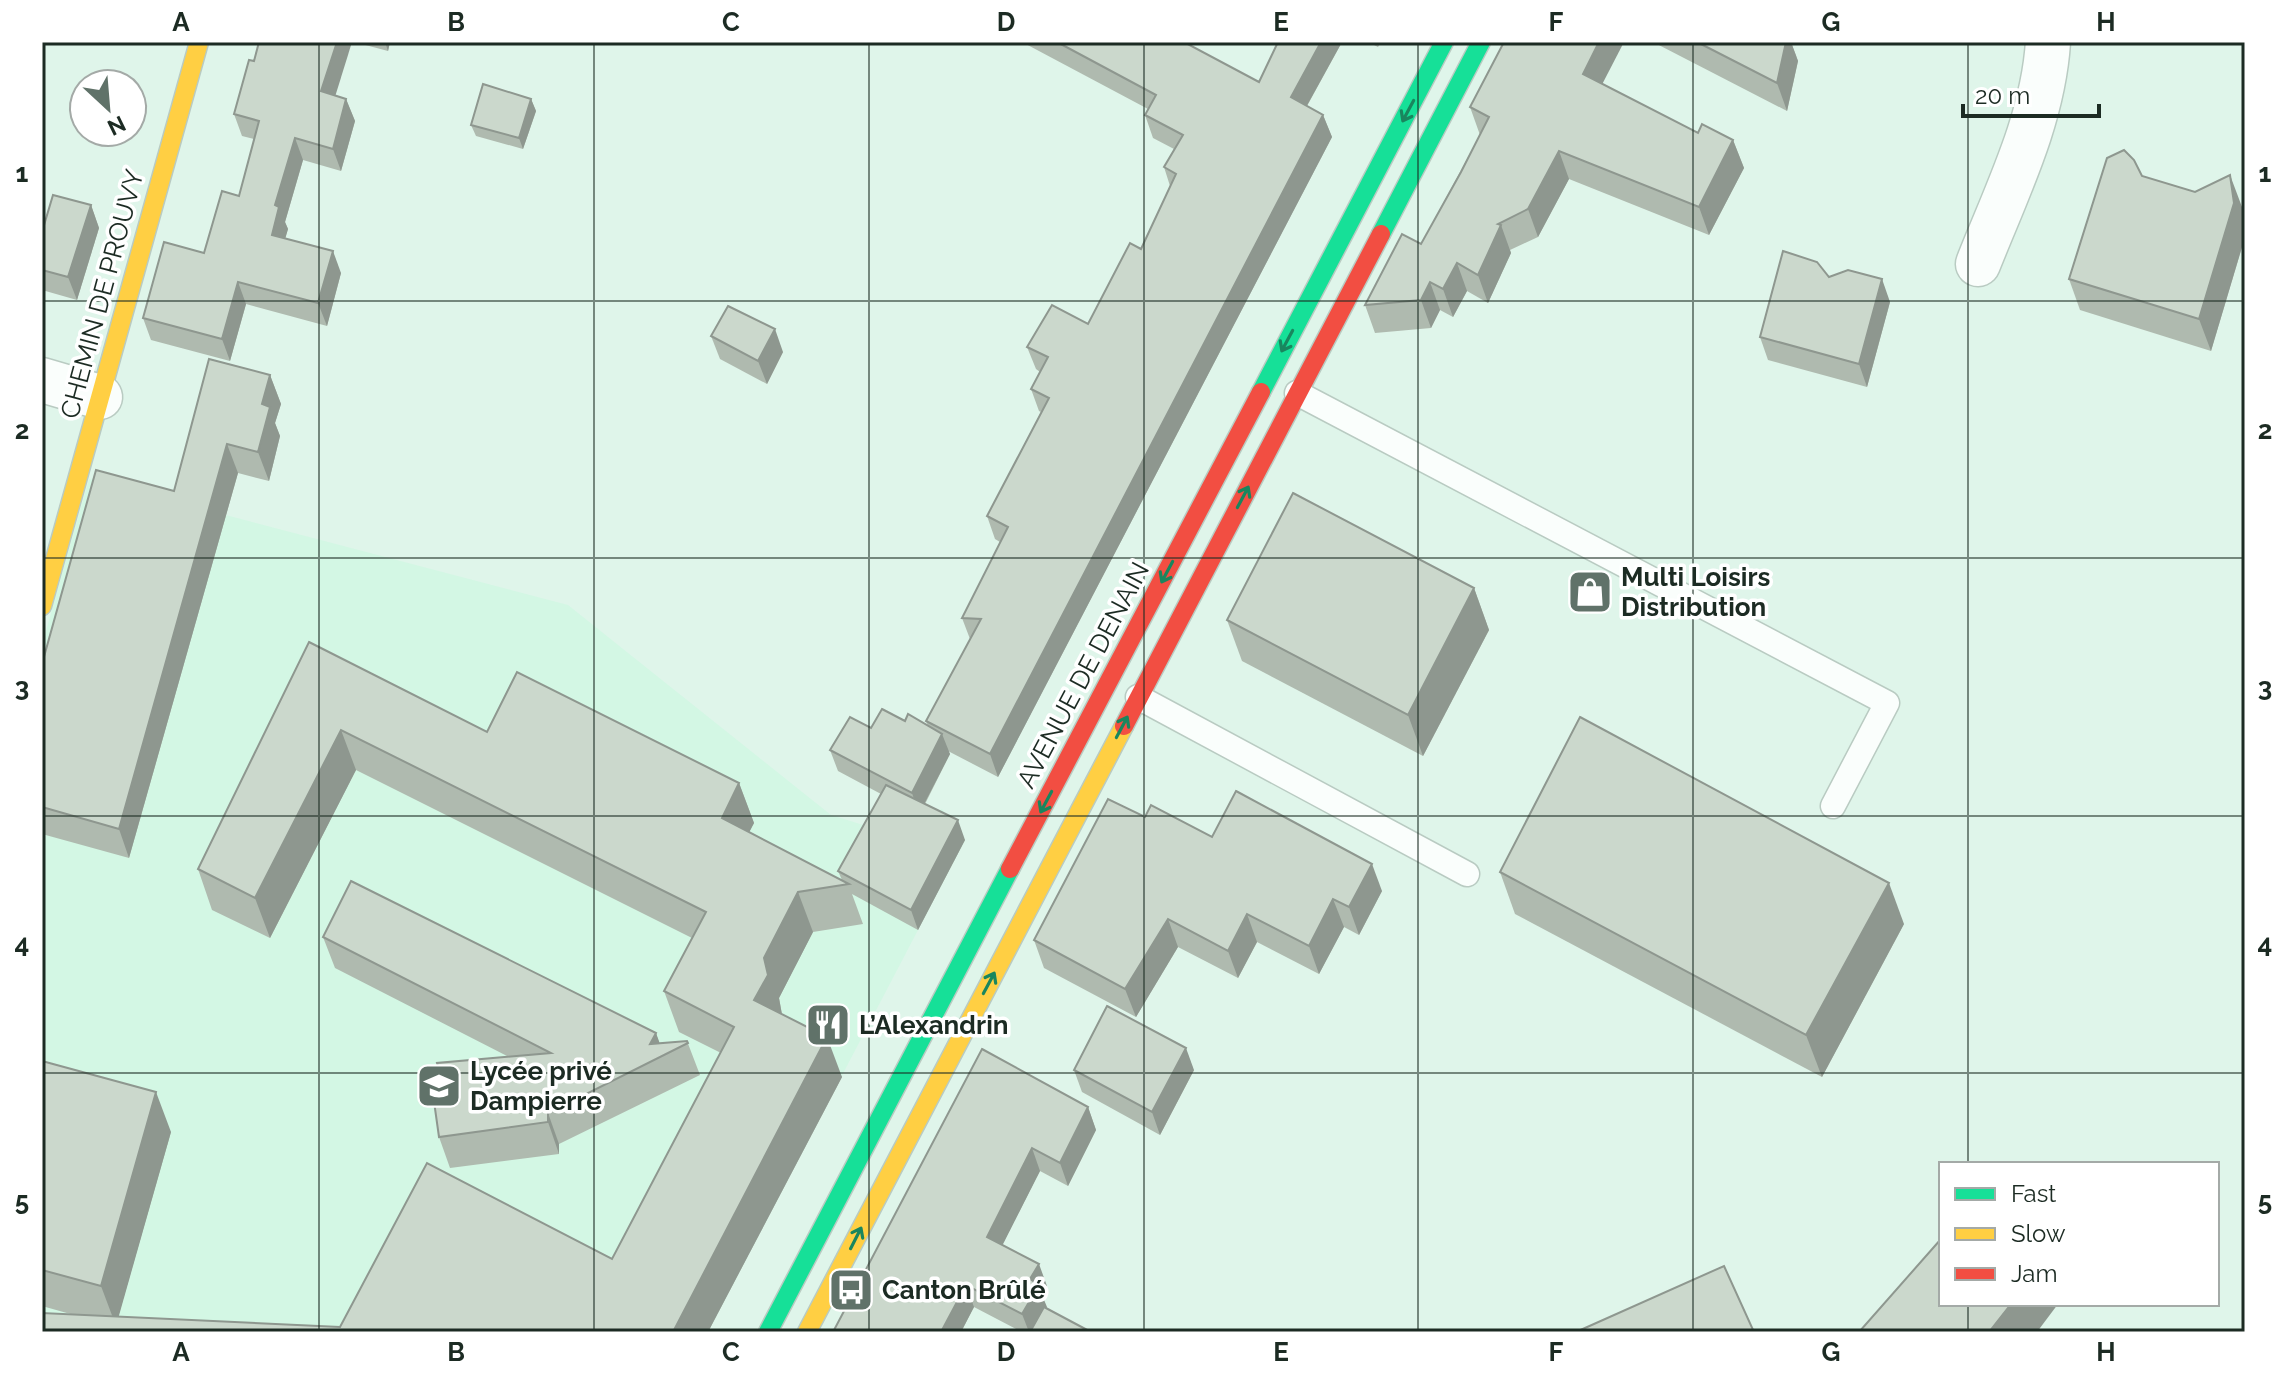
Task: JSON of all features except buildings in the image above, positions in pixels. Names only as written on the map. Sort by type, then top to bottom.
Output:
[{"type":"main road","name":"CHEMIN DE PROUVY","points":[[42,606],[199,42]]},
{"type":"main road","name":"AVENUE DE DENAIN","points":[[768,1332],[1444,42]]},
{"type":"main road","points":[[807,1332],[1481,42]]},
{"type":"street","points":[[1978,264],[2036,113],[2045,77],[2048,42]]},
{"type":"street","points":[[42,380],[100,397]]},
{"type":"lane","points":[[1297,393],[1887,703],[1833,806]]},
{"type":"lane","points":[[1138,697],[1467,874]]},
{"type":"shaded area","name":"Lycée privé Dampierre","points":[[89,479],[568,605],[831,815],[899,836],[942,809],[965,840],[708,1332],[42,1332],[42,645]]},
{"type":"traffic: fast","points":[[1261,392],[1444,42]]},
{"type":"traffic: fast","points":[[1381,234],[1481,42]]},
{"type":"traffic: fast","points":[[768,1332],[1010,869]]},
{"type":"traffic: slow","points":[[42,606],[199,42]]},
{"type":"traffic: slow","points":[[807,1332],[1124,726]]},
{"type":"traffic: jam","points":[[1124,726],[1381,234]]},
{"type":"traffic: jam","points":[[1010,869],[1261,392]]},
{"type":"place","name":"Multi Loisirs Distribution","points":[[1590,592]]},
{"type":"place","name":"L’Alexandrin","points":[[828,1025]]},
{"type":"place","name":"Lycée privé Dampierre","points":[[439,1086]]},
{"type":"place","name":"Canton Brûlé","points":[[851,1290]]}]
